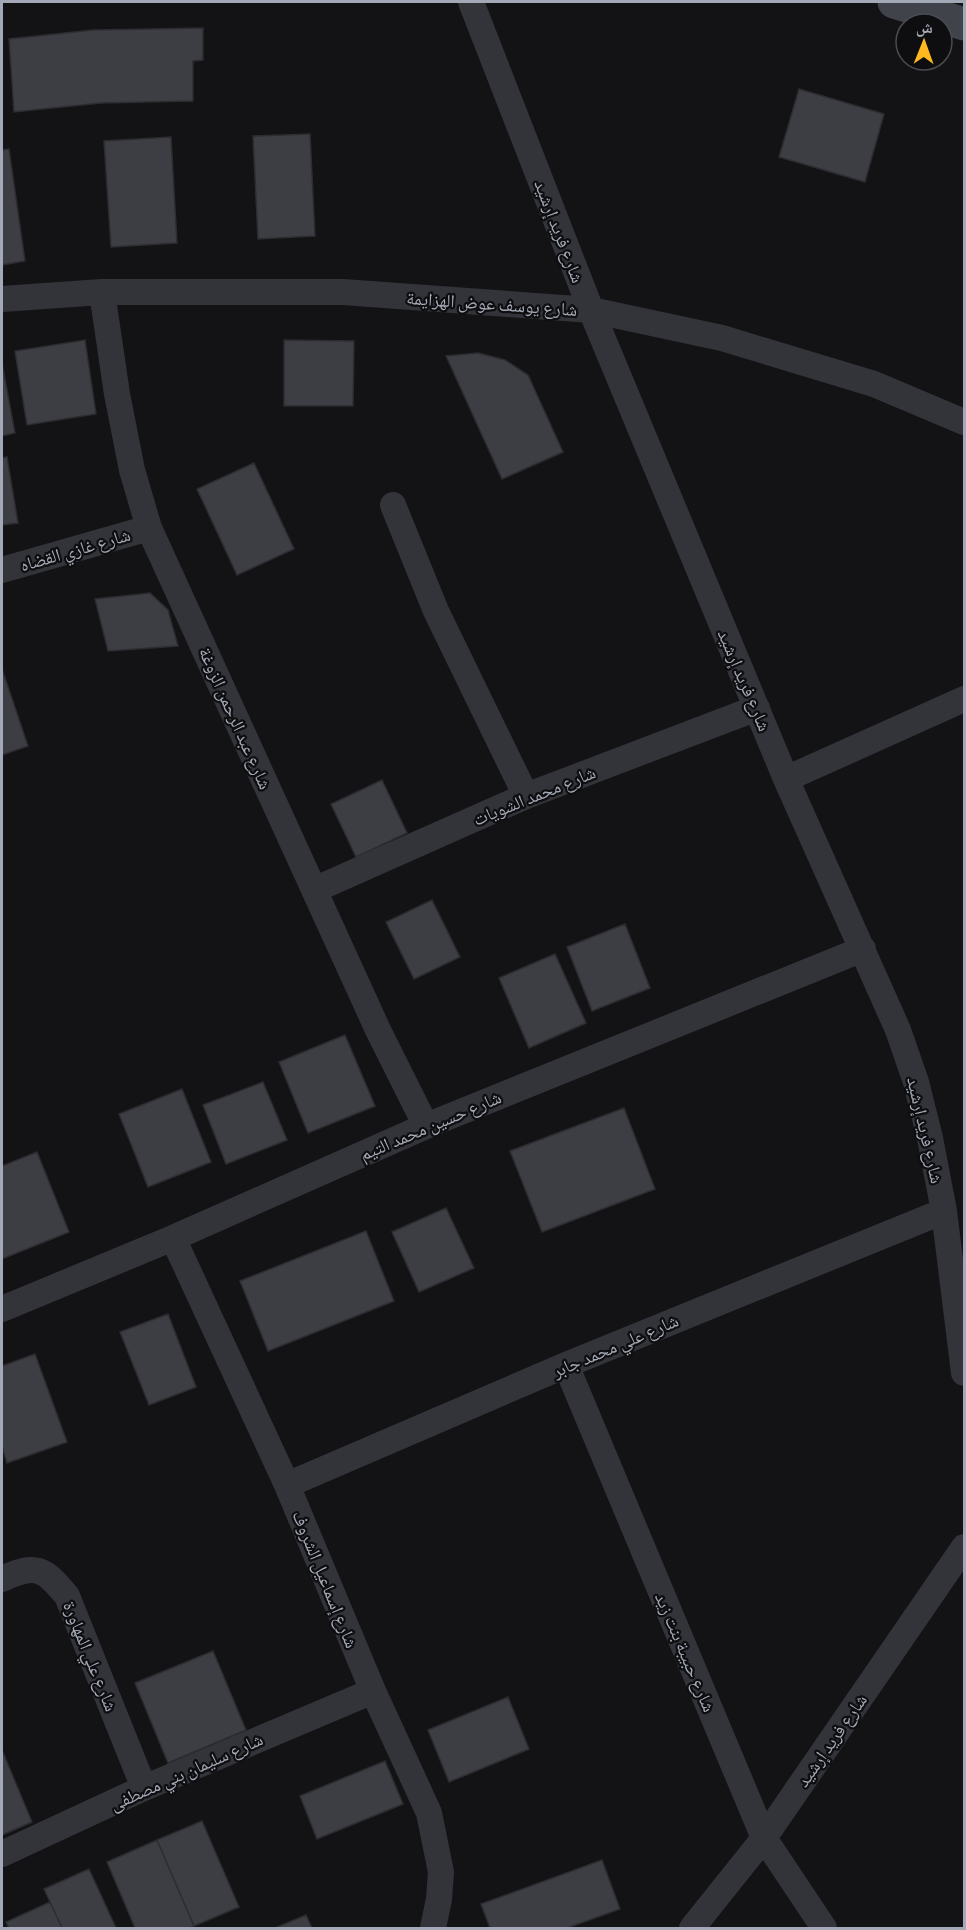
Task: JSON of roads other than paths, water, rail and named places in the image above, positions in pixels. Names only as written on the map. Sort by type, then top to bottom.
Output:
[{"type":"main road","points":[[894,2],[964,24]]},
{"type":"street","name":"شارع فريد إرشيد","points":[[471,2],[591,310],[786,779],[898,1030],[916,1082],[930,1138],[944,1211],[964,1373]]},
{"type":"street","name":"شارع يوسف عوض الهزايمة","points":[[2,299],[102,292],[344,292],[591,310],[722,338],[852,377],[964,422]]},
{"type":"street","name":"شارع عبد الرحمن الزوغة","points":[[102,292],[117,394],[130,459],[149,528],[378,1030],[426,1126]]},
{"type":"street","points":[[393,505],[436,610],[526,796]]},
{"type":"street","name":"شارع غازي القضاه","points":[[2,570],[149,528]]},
{"type":"street","points":[[786,779],[964,699]]},
{"type":"street","name":"شارع محمد الشويات","points":[[314,890],[526,796],[757,708]]},
{"type":"street","name":"شارع حسين محمد التيم","points":[[2,1309],[173,1238],[426,1126],[862,949]]},
{"type":"street","name":"شارع علي محمد جابر","points":[[287,1485],[566,1365],[944,1211]]},
{"type":"street","name":"شارع إسماعيل الشروف","points":[[173,1238],[287,1485],[373,1691],[429,1814],[441,1872],[440,1899],[433,1929]]},
{"type":"street","name":"شارع حبيبة بنت زيد","points":[[566,1365],[764,1838],[824,1929]]},
{"type":"street","name":"شارع فريد إرشيد","points":[[692,1929],[764,1838],[964,1547]]},
{"type":"street","name":"شارع علي المهاورة","points":[[2,1579],[30,1569],[40,1571],[51,1577],[67,1596],[144,1788]]},
{"type":"street","name":"شارع سليمان بني مصطفى","points":[[2,1854],[144,1788],[373,1691]]}]
